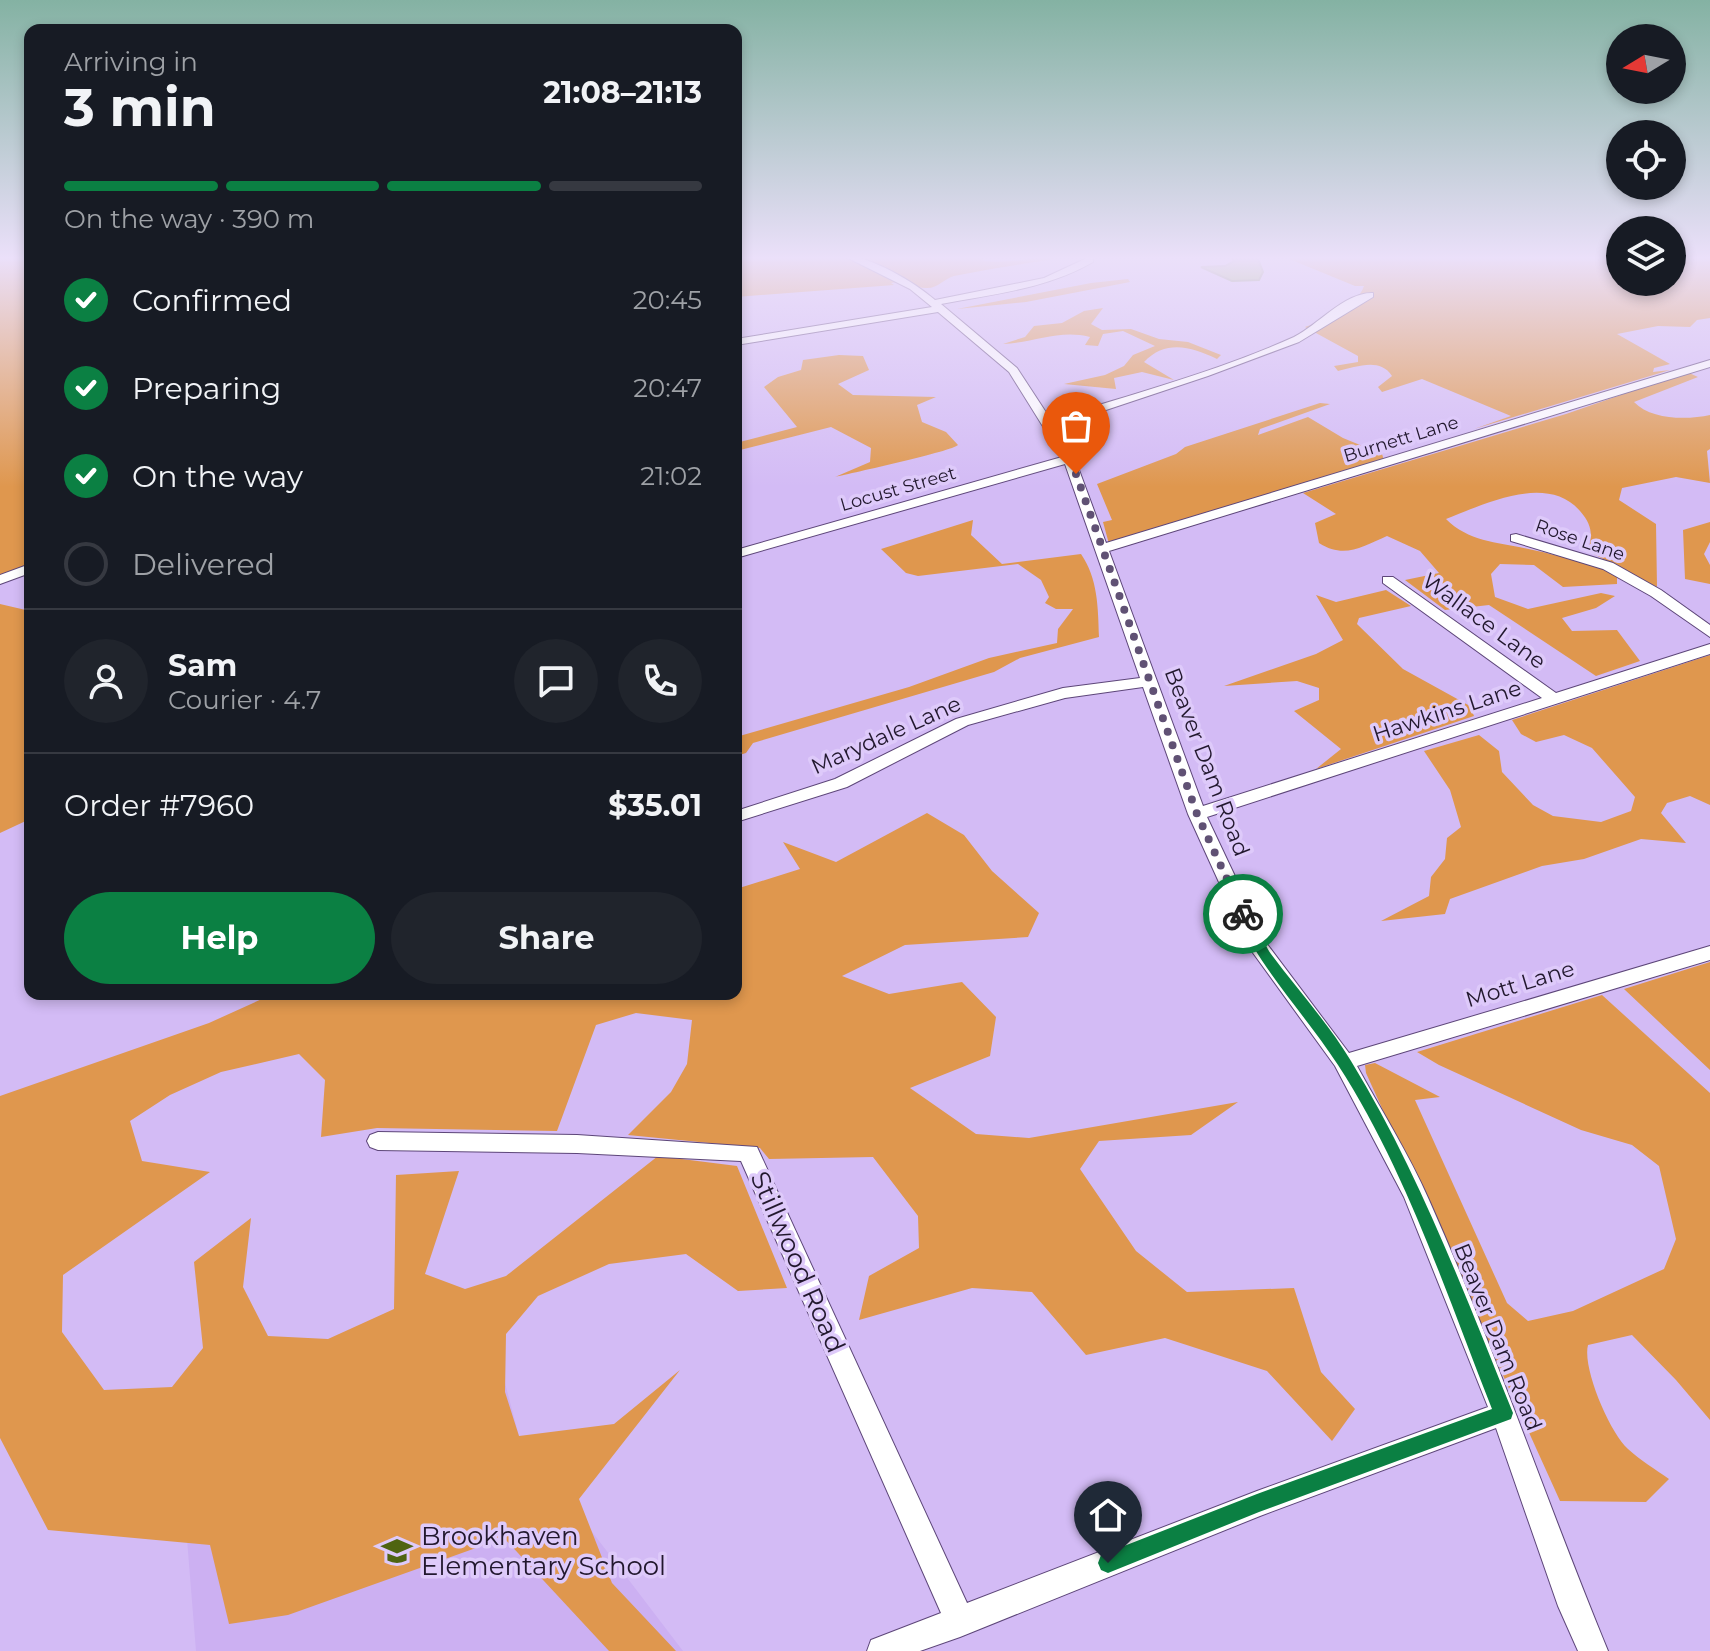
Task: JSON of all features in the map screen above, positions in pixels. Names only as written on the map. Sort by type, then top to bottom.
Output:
[{"type":"street","points":[[742,341],[786,333]]},
{"type":"street","name":"Beaver Dam Road","points":[[969,333],[1013,370],[1069,459],[1197,814],[1258,946],[1344,1062],[1416,1197],[1504,1413],[1573,1606],[1593,1651]]},
{"type":"street","points":[[1049,425],[1253,358],[1313,333]]},
{"type":"street","name":"Burnett Lane","points":[[1102,549],[1710,363]]},
{"type":"street","name":"Locust Street","points":[[742,552],[1069,459]]},
{"type":"street","name":"Rose Lane","points":[[1516,538],[1608,566],[1656,593],[1710,632]]},
{"type":"street","points":[[0,580],[24,570]]},
{"type":"street","name":"Wallace Lane","points":[[1388,580],[1554,699]]},
{"type":"street","name":"Hawkins Lane","points":[[1197,814],[1710,649]]},
{"type":"street","name":"Marydale Lane","points":[[742,815],[841,783],[962,722],[1063,693],[1150,681]]},
{"type":"street","name":"Mott Lane","points":[[1344,1062],[1710,953]]},
{"type":"street","name":"Stillwood Road","points":[[378,1141],[577,1144],[749,1153],[960,1622]]},
{"type":"street","points":[[882,1651],[1257,1504],[1504,1413]]},
{"type":"shaded area","points":[[0,333],[24,333],[24,570],[0,580]]},
{"type":"shaded area","points":[[1028,333],[1109,333],[1103,334],[1098,346],[1085,345],[1090,337],[1079,335],[1057,335],[1003,344]]},
{"type":"shaded area","points":[[1127,333],[1188,342],[1221,355],[1217,359],[1198,351],[1170,348],[1161,350],[1144,362],[1174,380],[1142,372],[1114,378],[1116,389],[1064,384],[1105,375],[1124,366],[1133,355],[1155,346]]},
{"type":"shaded area","points":[[1316,333],[1622,333],[1617,334],[1670,364],[1654,368],[1653,372],[1670,370],[1474,429],[1511,416],[1422,379],[1382,392],[1378,387],[1392,376],[1387,370],[1367,365],[1338,371],[1334,366],[1358,362],[1358,356]]},
{"type":"shaded area","points":[[839,355],[863,356],[869,370],[838,384],[853,395],[936,397],[917,405],[922,422],[946,432],[958,445],[835,477],[870,462],[871,448],[831,427],[742,449],[742,441],[797,427],[764,387],[778,377],[801,370],[803,360]]},
{"type":"shaded area","points":[[1687,372],[1698,377],[1634,402],[1650,412],[1670,417],[1710,415],[1710,449],[1707,451],[1710,483],[1676,477],[1622,488],[1619,500],[1656,524],[1657,587],[1588,551],[1590,530],[1584,516],[1566,500],[1550,494],[1515,495],[1446,519],[1475,537],[1617,574],[1617,584],[1563,587],[1534,565],[1500,564],[1491,574],[1495,597],[1528,609],[1601,593],[1615,596],[1596,608],[1562,618],[1572,631],[1617,630],[1640,661],[1596,676],[1489,605],[1445,610],[1405,580],[1439,573],[1420,551],[1387,536],[1345,551],[1319,543],[1315,523],[1336,514],[1303,493],[1566,414]]},
{"type":"shaded area","points":[[1320,403],[1330,404],[1260,429],[1258,435],[1308,417],[1343,438],[1382,454],[1384,460],[1109,544],[1103,522],[1112,520],[1097,484],[1176,454],[1185,447]]},
{"type":"shaded area","points":[[973,520],[971,535],[1002,564],[1081,554],[1094,583],[1099,637],[1020,658],[994,672],[753,743],[742,754],[742,735],[909,687],[989,658],[1057,643],[1058,629],[1073,609],[1056,609],[1045,603],[1049,597],[1041,580],[1018,564],[918,576],[906,573],[881,549]]},
{"type":"shaded area","points":[[1710,522],[1710,542],[1704,554],[1710,565],[1710,584],[1685,579],[1683,530]]},
{"type":"shaded area","points":[[1386,590],[1411,606],[1359,618],[1357,624],[1403,669],[1470,706],[1474,716],[1316,769],[1341,749],[1294,711],[1319,700],[1319,688],[1297,681],[1224,686],[1316,654],[1343,640],[1316,595],[1336,602]]},
{"type":"shaded area","points":[[0,604],[24,610],[24,822],[0,833]]},
{"type":"shaded area","points":[[1710,655],[1710,805],[1690,796],[1667,803],[1661,813],[1686,843],[1641,839],[1584,859],[1542,866],[1450,899],[1445,914],[1381,921],[1429,896],[1431,877],[1445,859],[1447,838],[1461,827],[1450,790],[1424,751],[1479,735],[1499,751],[1502,772],[1533,805],[1553,816],[1601,822],[1631,811],[1635,797],[1592,748],[1564,735],[1536,742],[1521,734],[1512,720]]},
{"type":"shaded area","points":[[927,813],[964,835],[992,871],[1039,913],[1028,937],[905,945],[842,976],[889,994],[962,982],[996,1017],[990,1056],[910,1088],[976,1134],[1029,1138],[1238,1102],[1191,1135],[1099,1141],[1080,1169],[1136,1251],[1187,1292],[1294,1288],[1321,1372],[1355,1409],[1332,1441],[1267,1371],[1165,1338],[1086,1355],[1032,1292],[972,1288],[859,1320],[869,1276],[919,1248],[918,1216],[873,1157],[769,1159],[760,1148],[628,1135],[671,1092],[687,1064],[692,1020],[636,1013],[596,1025],[557,1131],[377,1128],[321,1137],[325,1080],[299,1054],[221,1072],[170,1095],[130,1121],[142,1161],[210,1172],[63,1275],[62,1332],[104,1390],[172,1387],[203,1348],[194,1262],[251,1218],[243,1287],[268,1336],[328,1339],[394,1309],[396,1175],[459,1171],[425,1274],[465,1289],[506,1276],[658,1156],[737,1166],[787,1288],[738,1291],[686,1254],[609,1264],[538,1296],[506,1334],[505,1392],[519,1436],[614,1424],[680,1370],[579,1499],[612,1583],[676,1651],[609,1651],[504,1538],[288,1615],[229,1624],[210,1545],[48,1530],[0,1438],[0,1096],[209,1023],[260,1000],[742,1000],[742,887],[800,869],[783,842],[836,862]]},
{"type":"shaded area","points":[[1710,962],[1710,1070],[1624,989]]},
{"type":"shaded area","points":[[1602,995],[1710,1093],[1710,1420],[1632,1335],[1588,1345],[1593,1384],[1613,1429],[1628,1449],[1669,1479],[1646,1502],[1560,1501],[1365,1065],[1375,1063],[1440,1097],[1415,1100],[1507,1303],[1528,1321],[1573,1311],[1664,1269],[1676,1239],[1659,1166],[1632,1145],[1581,1130],[1417,1052]]},
{"type":"shaded area","name":"Brookhaven Elementary School","points":[[492,1334],[519,1436],[683,1651],[196,1651],[180,1452]]},
{"type":"way so far","points":[[1076,474],[1197,814],[1243,914]]},
{"type":"place","name":"Brookhaven Elementary School","points":[[397,1551]]},
{"type":"route","points":[[1108,1563],[1504,1413],[1416,1197],[1380,1128],[1344,1062],[1258,946],[1243,914]]}]
